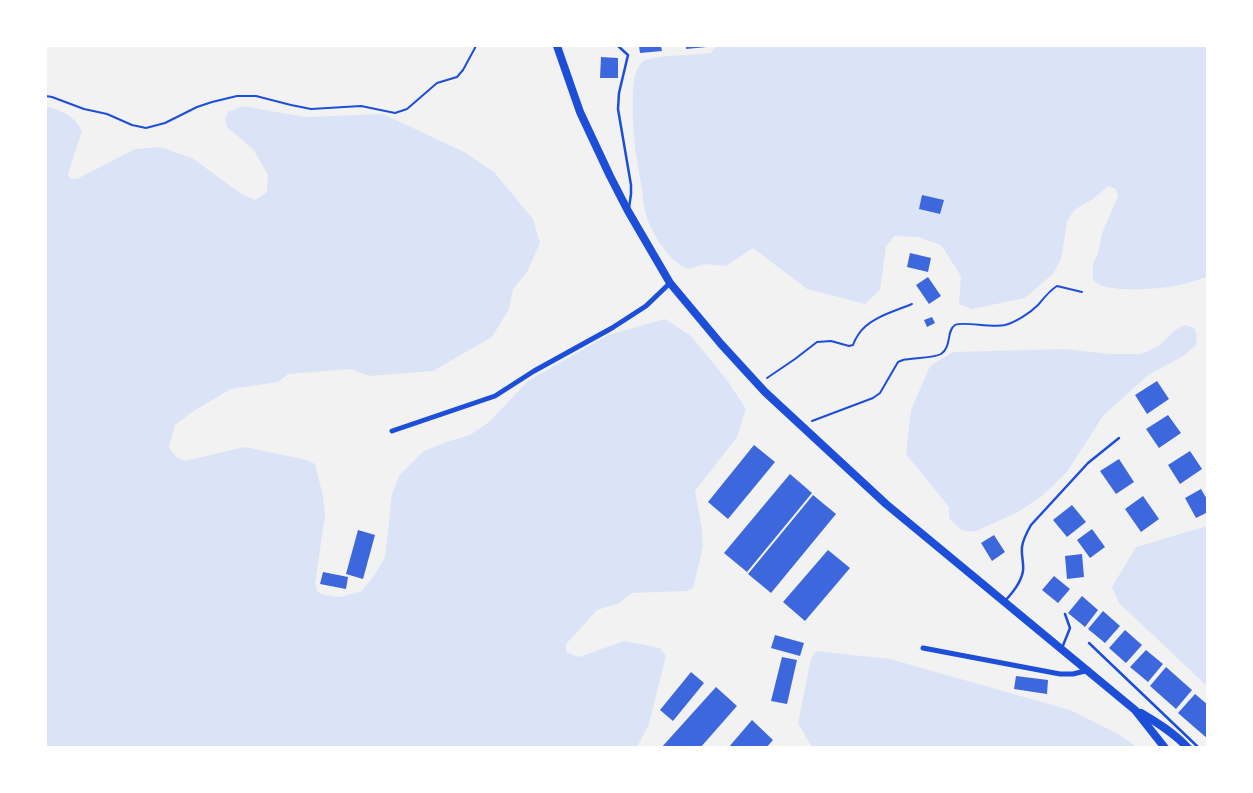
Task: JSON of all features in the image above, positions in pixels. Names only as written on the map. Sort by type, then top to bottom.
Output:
[{"type":"main road","points":[[557,46],[580,111],[610,176],[670,283],[758,384],[801,426],[886,504],[1135,710],[1165,747]]},
{"type":"main road","points":[[1135,710],[1158,723],[1188,747]]},
{"type":"street","points":[[393,430],[495,396],[612,328],[646,306],[670,283]]},
{"type":"street","points":[[923,648],[1060,674],[1089,670]]},
{"type":"lane","points":[[618,46],[628,55],[618,108],[631,194],[628,211]]},
{"type":"lane","points":[[1005,601],[1021,578],[1022,548],[1031,526],[1088,463],[1119,438]]},
{"type":"lane","points":[[1062,648],[1070,628],[1065,614]]},
{"type":"lane","points":[[1089,643],[1199,747]]},
{"type":"path","points":[[46,96],[146,128],[165,123],[204,104],[237,96],[256,96],[291,106],[361,106],[395,113],[407,109],[437,83],[457,77],[476,46]]},
{"type":"path","points":[[801,426],[873,398],[880,393],[898,362],[944,352],[955,325],[1007,325],[1036,307],[1057,285],[1082,292]]},
{"type":"path","points":[[758,384],[817,342],[831,341],[853,345],[864,327],[912,304]]},
{"type":"shaded area","points":[[716,46],[1207,46],[1207,277],[1175,286],[1144,289],[1120,289],[1093,280],[1093,264],[1102,233],[1118,196],[1116,189],[1108,186],[1074,210],[1067,222],[1061,259],[1053,274],[1025,298],[972,309],[959,304],[961,276],[941,245],[918,237],[894,236],[886,247],[880,290],[865,304],[807,289],[753,248],[726,266],[704,264],[688,269],[664,249],[647,217],[635,141],[633,84],[642,62],[663,57],[711,53]]},
{"type":"shaded area","points":[[46,106],[71,117],[82,131],[68,174],[71,179],[77,179],[135,149],[160,147],[192,158],[243,195],[255,200],[267,192],[268,175],[253,149],[227,127],[225,119],[228,112],[243,106],[305,117],[383,114],[464,152],[494,172],[533,219],[540,243],[527,272],[513,289],[509,309],[492,337],[433,371],[369,376],[350,369],[288,374],[278,382],[231,389],[175,425],[169,447],[176,457],[185,461],[245,447],[315,464],[325,515],[315,584],[318,592],[324,595],[340,597],[362,591],[374,576],[385,557],[392,494],[399,476],[424,451],[470,435],[489,422],[528,381],[608,335],[665,319],[691,336],[727,380],[746,409],[737,437],[695,491],[703,547],[693,588],[687,591],[632,593],[619,603],[597,610],[566,644],[566,652],[579,657],[624,641],[660,648],[666,656],[649,724],[637,747],[46,747]]},
{"type":"shaded area","points":[[1185,325],[1194,328],[1197,335],[1196,345],[1185,355],[1148,375],[1103,416],[1067,472],[1042,496],[1018,512],[974,532],[961,530],[949,518],[949,507],[906,454],[911,410],[930,366],[953,352],[1064,349],[1141,354],[1159,346],[1175,330]]},
{"type":"shaded area","points":[[1208,526],[1207,686],[1119,603],[1112,587],[1136,547]]},
{"type":"shaded area","points":[[816,651],[890,659],[1070,710],[1120,735],[1136,747],[812,747],[798,723],[811,659]]},
{"type":"building","points":[[639,46],[661,46],[662,51],[640,53]]},
{"type":"building","points":[[686,46],[707,46],[707,47],[686,49]]},
{"type":"building","points":[[601,57],[618,58],[618,78],[600,78]]},
{"type":"building","points":[[922,195],[944,200],[940,214],[919,209]]},
{"type":"building","points":[[910,253],[931,258],[928,272],[907,267]]},
{"type":"building","points":[[928,277],[941,296],[929,304],[916,285]]},
{"type":"building","points":[[932,317],[935,323],[927,327],[924,320]]},
{"type":"building","points":[[1157,381],[1169,399],[1147,414],[1135,395]]},
{"type":"building","points":[[1168,415],[1181,433],[1159,448],[1146,429]]},
{"type":"building","points":[[754,445],[775,462],[728,519],[708,502]]},
{"type":"building","points":[[1190,451],[1202,469],[1180,484],[1168,465]]},
{"type":"building","points":[[1119,459],[1134,482],[1116,494],[1100,471]]},
{"type":"building","points":[[790,474],[812,493],[747,572],[724,553]]},
{"type":"building","points":[[1201,489],[1208,501],[1208,512],[1196,518],[1185,498]]},
{"type":"building","points":[[813,495],[836,514],[771,593],[748,574]]},
{"type":"building","points":[[1143,496],[1159,519],[1141,532],[1125,509]]},
{"type":"building","points":[[1072,505],[1086,522],[1067,537],[1053,520]]},
{"type":"building","points":[[1092,529],[1105,547],[1090,558],[1077,540]]},
{"type":"building","points":[[358,530],[375,535],[363,579],[346,574]]},
{"type":"building","points":[[994,535],[1005,552],[992,561],[981,543]]},
{"type":"building","points":[[828,550],[850,568],[805,621],[783,602]]},
{"type":"building","points":[[1082,554],[1084,577],[1067,579],[1065,556]]},
{"type":"building","points":[[323,572],[348,577],[346,589],[320,584]]},
{"type":"building","points":[[1054,576],[1070,589],[1058,603],[1042,590]]},
{"type":"building","points":[[1082,596],[1098,610],[1085,627],[1068,613]]},
{"type":"building","points":[[1103,611],[1120,626],[1105,643],[1088,629]]},
{"type":"building","points":[[1125,630],[1142,645],[1126,663],[1109,648]]},
{"type":"building","points":[[775,635],[804,643],[800,656],[771,648]]},
{"type":"building","points":[[1146,650],[1163,664],[1148,682],[1130,667]]},
{"type":"building","points":[[782,657],[797,660],[787,704],[771,701]]},
{"type":"building","points":[[1166,667],[1192,690],[1176,709],[1150,686]]},
{"type":"building","points":[[691,672],[704,683],[673,721],[660,710]]},
{"type":"building","points":[[1016,676],[1048,680],[1047,694],[1014,689]]},
{"type":"building","points":[[716,687],[737,706],[700,748],[661,748]]},
{"type":"building","points":[[1195,694],[1208,705],[1208,739],[1178,713]]},
{"type":"building","points":[[752,720],[773,740],[766,748],[728,748]]}]
